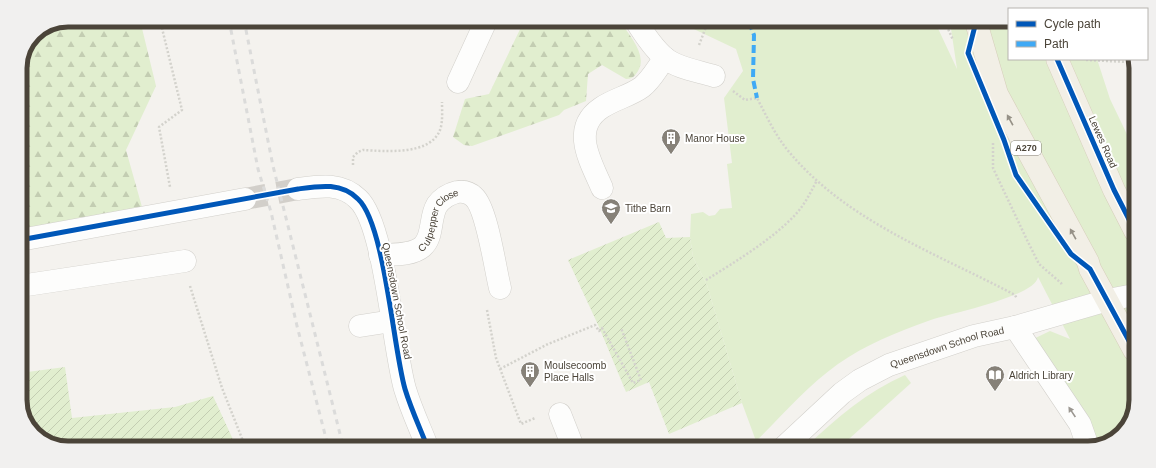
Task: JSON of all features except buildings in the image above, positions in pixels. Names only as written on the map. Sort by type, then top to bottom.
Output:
[{"type":"main road","name":"A270","points":[[977,27],[997,94],[1129,340]]},
{"type":"main road","name":"Lewes Road","points":[[1057,60],[1114,190],[1129,219]]},
{"type":"street","points":[[458,82],[483,27]]},
{"type":"street","points":[[639,27],[652,45],[665,58],[676,64],[714,76]]},
{"type":"street","points":[[602,188],[584,146],[584,132],[587,124],[600,108],[642,87],[651,78],[665,58]]},
{"type":"street","points":[[298,189],[329,186],[344,189],[352,193]]},
{"type":"street","name":"Culpepper Close","points":[[380,255],[419,250],[430,235],[433,212],[442,200],[456,192],[468,193],[478,201],[484,214],[500,288]]},
{"type":"street","name":"Queensdown School Road","points":[[352,193],[370,216],[380,255],[405,389],[425,441]]},
{"type":"street","points":[[27,239],[175,210],[245,199]]},
{"type":"street","points":[[27,285],[185,261]]},
{"type":"street","name":"Queensdown School Road","points":[[790,441],[842,393],[860,380],[889,365],[974,336],[1015,327],[1108,300],[1129,296]]},
{"type":"street","name":"Queensdown School Road","points":[[360,326],[392,320]]},
{"type":"street","points":[[1015,327],[1080,424],[1086,441]]},
{"type":"street","points":[[560,414],[571,441]]},
{"type":"path","points":[[162,27],[182,110],[159,127],[175,210]]},
{"type":"path","points":[[947,27],[954,44]]},
{"type":"path","points":[[1084,60],[1128,62]]},
{"type":"path","points":[[714,76],[745,100],[757,98],[777,137],[789,153],[817,180],[847,205],[875,223],[1015,295],[1017,299]]},
{"type":"path","points":[[352,193],[353,157],[358,152],[363,150],[402,152],[422,145],[433,139],[441,130],[442,99],[450,98],[458,82]]},
{"type":"path","points":[[993,136],[993,168],[1040,264],[1061,283],[1069,311]]},
{"type":"path","points":[[706,280],[788,222],[804,204],[817,180]]},
{"type":"path","points":[[185,261],[189,284],[222,388],[243,441]]},
{"type":"path","points":[[500,288],[484,291],[496,358],[521,424],[558,409],[560,414]]},
{"type":"path","points":[[500,369],[548,344],[595,325],[599,331],[602,328],[632,383],[640,380],[622,328]]},
{"type":"green space","points":[[68,27],[142,27],[156,86],[126,150],[142,207],[27,229],[27,68],[30,53],[34,45],[45,34],[53,30]]},
{"type":"green space","points":[[521,27],[624,27],[636,45],[641,58],[638,71],[633,77],[630,78],[626,79],[602,65],[588,74],[586,101],[564,110],[559,115],[472,146],[464,145],[453,137],[465,99],[489,94]]},
{"type":"green space","points":[[690,27],[937,27],[957,69],[951,27],[1008,27],[1008,60],[1097,60],[1110,99],[1129,139],[1129,400],[1127,413],[1117,429],[1101,439],[1086,441],[1025,343],[1050,331],[1070,339],[1038,277],[1033,284],[1007,298],[928,321],[893,334],[848,357],[816,382],[756,441],[742,403],[707,285],[693,257],[690,237],[691,214],[703,212],[709,216],[715,215],[720,209],[732,208],[727,164],[732,163],[724,98],[743,71],[736,49]]},
{"type":"green space","points":[[659,222],[666,238],[690,237],[693,257],[707,285],[742,403],[669,434],[649,382],[626,392],[599,327],[568,260]]},
{"type":"green space","points":[[65,367],[72,418],[175,407],[213,396],[234,441],[68,441],[55,439],[39,429],[30,415],[27,402],[27,372]]},
{"type":"green space","points":[[905,375],[911,383],[847,441],[813,441],[852,406]]},
{"type":"tunnel","points":[[245,199],[298,189]]},
{"type":"railway","points":[[230,27],[258,169],[271,212],[297,326],[327,441]]},
{"type":"railway","points":[[245,27],[273,166],[342,441]]},
{"type":"marked path","points":[[751,27],[754,35],[753,79],[757,98]]},
{"type":"cycle path","points":[[975,27],[968,53],[1004,140],[1016,175],[1071,254],[1090,269],[1129,341]]},
{"type":"cycle path","points":[[1057,60],[1114,190],[1129,219]]},
{"type":"cycle path","points":[[27,239],[298,189],[330,186],[344,190],[358,199],[367,213],[375,233],[382,259],[405,389],[425,441]]},
{"type":"place","name":"Manor House","points":[[671,155]]},
{"type":"place","name":"Tithe Barn","points":[[611,225]]},
{"type":"place","name":"Moulsecoomb Place Halls","points":[[530,388]]},
{"type":"place","name":"Aldrich Library","points":[[995,392]]}]
